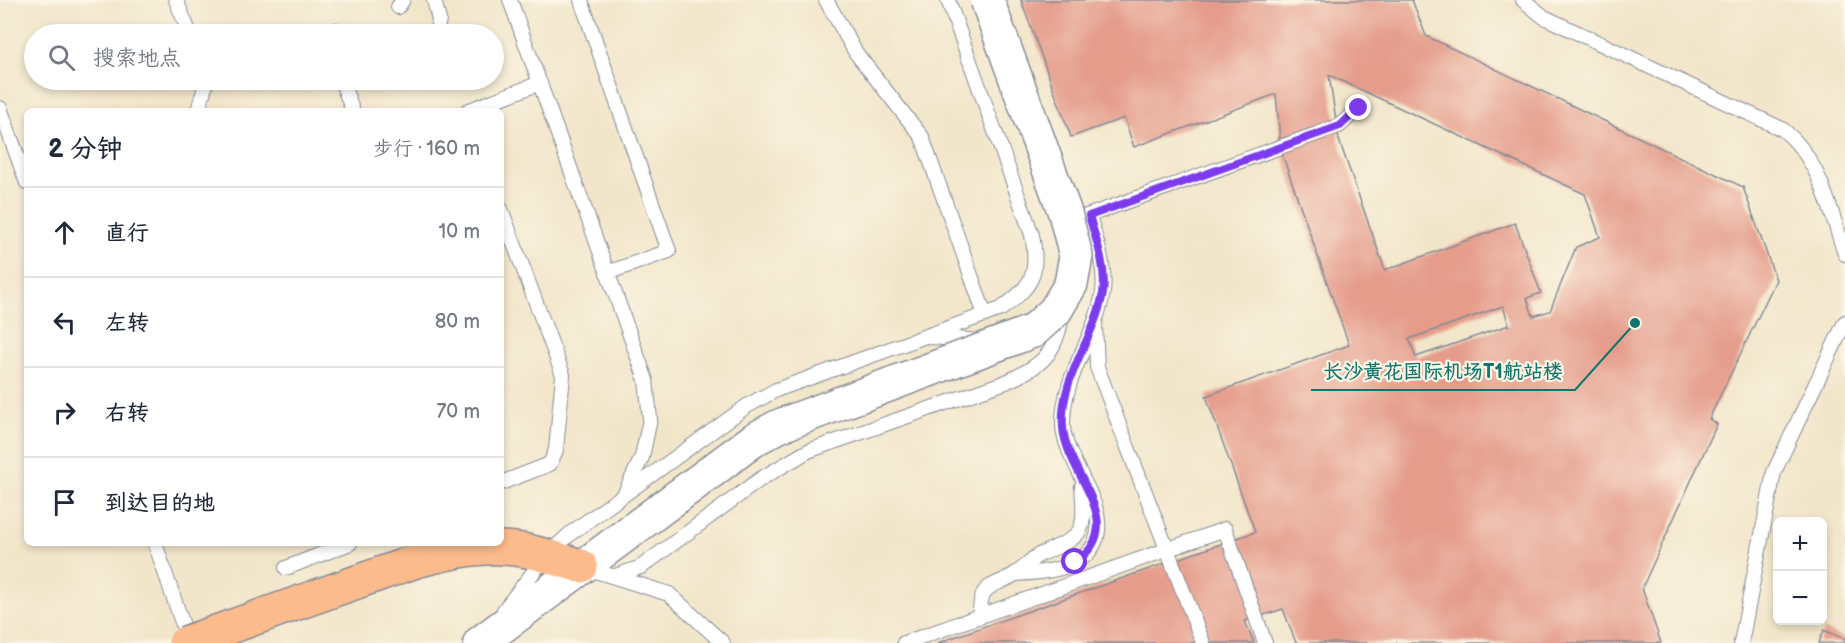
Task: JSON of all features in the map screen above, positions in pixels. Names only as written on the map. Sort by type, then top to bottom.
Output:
[{"type":"highway","points":[[187,643],[416,561],[459,550],[503,548],[546,556],[581,566]]},
{"type":"street","points":[[479,643],[755,439],[779,426],[1034,331],[1054,311],[1071,284],[1076,256],[1065,213],[987,0]]},
{"type":"lane","points":[[176,0],[186,24]]},
{"type":"lane","points":[[434,0],[438,24]]},
{"type":"lane","points":[[510,0],[646,380],[650,419],[642,457],[624,495]]},
{"type":"lane","points":[[581,0],[669,251],[607,273]]},
{"type":"lane","points":[[826,0],[856,53],[922,137],[985,315]]},
{"type":"lane","points":[[479,643],[546,556],[571,533],[747,406],[776,390],[1001,309],[1021,295],[1033,278],[1036,258],[1032,235],[948,0]]},
{"type":"lane","points":[[926,336],[978,341],[1006,334],[1034,317],[1053,295],[1068,270],[1058,221],[976,0]]},
{"type":"lane","points":[[615,576],[641,567],[762,478],[808,451],[1006,382],[1034,369],[1054,347],[1068,270],[1074,215],[996,0]]},
{"type":"lane","points":[[1523,0],[1544,17],[1782,129],[1795,138],[1806,152],[1817,173],[1845,254]]},
{"type":"lane","points":[[475,108],[540,83]]},
{"type":"lane","points":[[199,108],[204,90]]},
{"type":"lane","points":[[345,90],[352,108]]},
{"type":"lane","points":[[0,108],[24,175]]},
{"type":"lane","points":[[1074,215],[1082,219],[1340,126],[1359,108]]},
{"type":"lane","points":[[1015,574],[1044,573],[1075,562],[1089,553],[1096,540],[1099,521],[1096,506],[1068,449],[1063,428],[1065,396],[1103,291],[1102,265],[1089,216]]},
{"type":"lane","points":[[504,217],[562,375],[556,450],[550,464],[504,482]]},
{"type":"lane","points":[[1094,321],[1097,367],[1203,643]]},
{"type":"lane","points":[[1740,643],[1774,472],[1845,322]]},
{"type":"lane","points":[[980,617],[980,598],[990,586],[1015,574],[1037,556],[1072,541],[1081,528],[1084,513],[1081,479]]},
{"type":"lane","points":[[904,643],[1225,529],[1265,643]]},
{"type":"lane","points":[[155,546],[187,643]]},
{"type":"lane","points":[[286,568],[342,546]]},
{"type":"lane","points":[[581,566],[669,594],[723,643]]},
{"type":"building","points":[[1021,0],[1412,0],[1426,36],[1743,187],[1776,280],[1709,419],[1717,424],[1642,588],[1661,643],[1296,643],[1283,609],[1245,621],[1254,643],[937,643],[1255,532],[1206,396],[1349,345],[1281,151],[1276,94],[1134,147],[1124,118],[1071,137]],"holes":[[[1329,75],[1585,194],[1600,237],[1576,247],[1550,311],[1533,316],[1527,298],[1541,293],[1515,223],[1385,270],[1339,140]],[[1503,306],[1509,325],[1416,357],[1409,339]]]},
{"type":"building","points":[[1824,630],[1845,639],[1845,643],[1819,643]]},
{"type":"place","name":"长沙黄花国际机场T1航站楼","points":[[1635,323]]},
{"type":"route","points":[[1075,562],[1089,553],[1096,540],[1099,521],[1096,506],[1068,449],[1063,428],[1065,396],[1103,291],[1102,265],[1089,216],[1340,126],[1359,108]]}]
